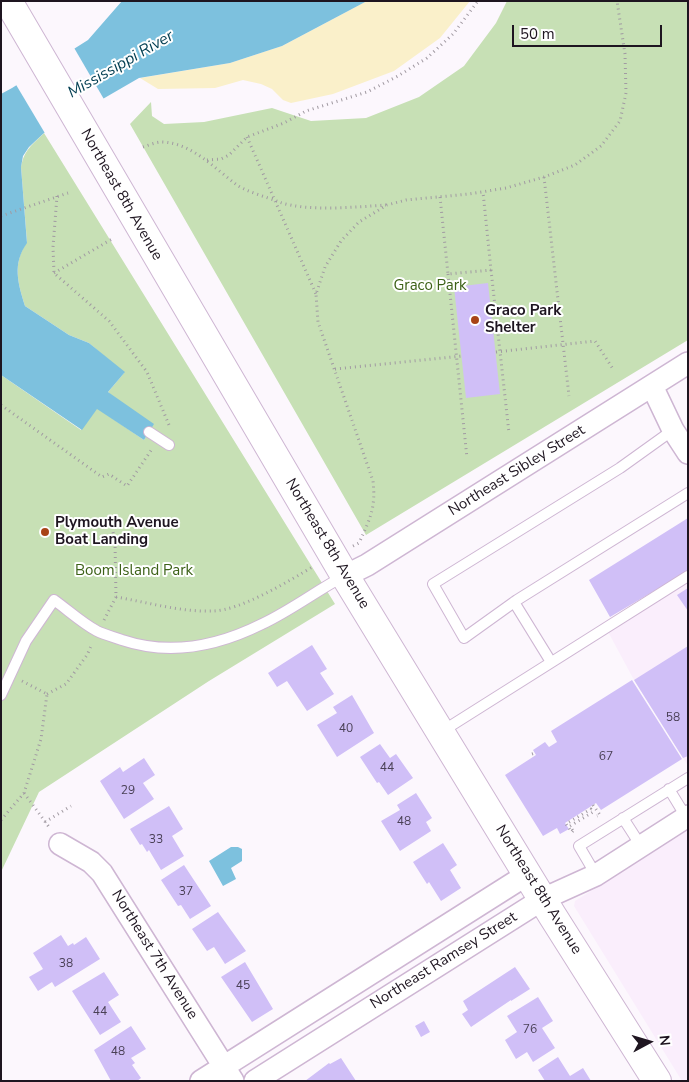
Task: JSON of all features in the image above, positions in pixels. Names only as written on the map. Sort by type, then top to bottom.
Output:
[{"type":"main road","name":"Northeast 8th Avenue","points":[[8,1],[339,566],[542,899],[657,1081]]},
{"type":"street","name":"Northeast Sibley Street","points":[[339,566],[367,565],[688,363]]},
{"type":"street","points":[[652,386],[673,430],[688,453]]},
{"type":"street","name":"Northeast Ramsey Street","points":[[255,1081],[542,899],[596,875],[687,816]]},
{"type":"street","name":"Northeast 7th Avenue","points":[[60,844],[91,862],[102,873],[228,1074]]},
{"type":"street","name":"Northeast Ramsey Street","points":[[201,1081],[228,1074],[528,874]]},
{"type":"lane","points":[[673,430],[620,468],[432,584],[464,638],[514,602],[688,493]]},
{"type":"lane","points":[[149,432],[169,445]]},
{"type":"lane","points":[[1,695],[26,641],[54,600],[98,632],[156,648],[177,649],[207,644],[232,637],[256,627],[339,566]]},
{"type":"lane","points":[[441,732],[688,576]]},
{"type":"lane","points":[[514,602],[551,662]]},
{"type":"lane","points":[[596,875],[579,846],[688,778]]},
{"type":"lane","points":[[669,789],[687,816]]},
{"type":"lane","points":[[623,818],[641,846]]},
{"type":"path","points":[[207,160],[220,159],[229,155],[247,137],[284,123],[306,111],[367,92],[398,76],[427,58],[453,34],[478,1]]},
{"type":"path","points":[[143,146],[161,142],[182,146],[207,160],[238,186],[280,202],[312,207],[352,208],[387,205],[406,200],[440,198],[506,188],[544,177],[575,164],[601,146],[620,121],[626,93],[625,54],[617,1]]},
{"type":"path","points":[[116,597],[176,608],[213,611],[234,606],[339,566],[359,543],[373,507],[375,498],[373,481],[318,322],[316,294],[247,137]]},
{"type":"path","points":[[544,177],[569,396]]},
{"type":"path","points":[[483,192],[498,352],[509,433]]},
{"type":"path","points":[[1,216],[68,193]]},
{"type":"path","points":[[1,411],[2,406],[102,477],[109,474],[127,486],[169,425],[147,372],[108,321],[54,273],[53,247],[57,196]]},
{"type":"path","points":[[440,198],[467,458]]},
{"type":"path","points":[[316,294],[325,267],[340,241],[359,222],[387,205]]},
{"type":"path","points":[[54,273],[112,239]]},
{"type":"path","points":[[448,274],[491,270]]},
{"type":"path","points":[[498,352],[595,341],[613,369]]},
{"type":"path","points":[[335,369],[462,356]]},
{"type":"path","points":[[104,620],[116,597],[115,542],[111,522]]},
{"type":"path","points":[[1,820],[24,793],[41,739],[47,694],[66,684],[87,655],[94,641]]},
{"type":"path","points":[[24,793],[60,844]]},
{"type":"path","points":[[572,832],[566,824],[591,809],[596,817],[600,815],[593,805]]},
{"type":"path","points":[[45,822],[71,806]]},
{"type":"path","points":[[581,826],[574,831],[570,826],[593,812]]},
{"type":"shaded area","points":[[688,576],[688,766],[634,680],[606,628]]},
{"type":"shaded area","points":[[688,830],[688,1081],[682,1081],[574,906],[575,901]]},
{"type":"green space","name":"Graco Park","points":[[507,1],[688,1],[688,340],[366,535],[130,124],[151,102],[152,116],[164,124],[204,122],[272,108],[311,121],[366,118],[419,97],[464,66],[496,23]]},
{"type":"green space","name":"Boom Island Park","points":[[44,133],[335,604],[209,681],[39,792],[1,872],[1,375],[81,430],[97,408],[144,440],[149,432],[108,392],[124,373],[89,343],[69,335],[25,306],[18,274],[19,258],[27,242],[21,167],[26,152]]},
{"type":"sand","points":[[367,1],[470,1],[440,38],[394,71],[333,94],[291,103],[283,100],[272,89],[261,84],[243,80],[215,88],[158,89],[140,78],[230,63],[282,46]]},
{"type":"water","name":"Mississippi River","points":[[122,1],[367,1],[282,46],[230,63],[139,78],[44,133],[29,147],[23,156],[21,167],[27,243],[19,258],[18,274],[25,306],[69,335],[89,343],[125,372],[108,392],[154,424],[144,440],[97,409],[82,430],[1,375],[1,94],[88,40]]},
{"type":"water","points":[[231,847],[242,849],[242,861],[231,868],[236,879],[223,886],[209,861]]},
{"type":"pier","points":[[73,46],[105,101],[46,135],[15,83]]},
{"type":"building","name":"Graco Park Shelter","points":[[488,283],[500,394],[466,398],[454,287]]},
{"type":"building","points":[[688,518],[688,571],[610,617],[589,580]]},
{"type":"building","points":[[688,588],[688,611],[677,595]]},
{"type":"building","points":[[312,645],[327,669],[320,673],[334,694],[307,711],[287,681],[277,687],[268,673]]},
{"type":"building","points":[[688,646],[688,756],[683,758],[634,680]]},
{"type":"building","points":[[632,680],[682,759],[601,810],[596,803],[565,823],[569,829],[560,834],[557,828],[543,836],[505,775],[536,755],[533,750],[545,742],[549,747],[557,742],[551,731]]},
{"type":"building","points":[[352,695],[374,733],[337,757],[317,725],[337,713],[333,707]]},
{"type":"building","points":[[380,744],[390,758],[396,754],[413,778],[388,795],[379,782],[377,783],[360,757]]},
{"type":"building","points":[[144,758],[155,775],[143,783],[154,799],[124,819],[100,781],[120,767],[123,772]]},
{"type":"building","points":[[416,793],[432,818],[426,822],[431,831],[400,851],[381,821],[400,810],[397,805]]},
{"type":"building","points":[[169,806],[183,829],[172,836],[184,856],[161,870],[149,850],[147,852],[142,844],[140,845],[130,829]]},
{"type":"building","points":[[443,843],[457,865],[450,870],[461,888],[441,901],[413,862]]},
{"type":"building","points":[[184,865],[211,906],[190,919],[181,905],[178,906],[161,880]]},
{"type":"building","points":[[218,912],[246,951],[225,964],[214,947],[207,951],[192,929]]},
{"type":"building","points":[[61,935],[68,946],[73,943],[74,945],[86,937],[100,959],[55,987],[52,982],[38,991],[29,977],[43,969],[33,953]]},
{"type":"building","points":[[245,962],[273,1009],[252,1022],[221,977]]},
{"type":"building","points":[[515,967],[530,989],[471,1027],[462,1014],[468,1010],[463,1001]]},
{"type":"building","points":[[104,972],[119,995],[108,1002],[121,1022],[100,1035],[72,991]]},
{"type":"building","points":[[538,997],[553,1021],[542,1028],[555,1048],[533,1062],[527,1052],[516,1059],[505,1040],[517,1032],[507,1016]]},
{"type":"building","points":[[424,1021],[430,1032],[421,1037],[415,1026]]},
{"type":"building","points":[[131,1026],[146,1049],[131,1058],[135,1063],[132,1065],[141,1078],[137,1081],[111,1081],[94,1050]]},
{"type":"building","points":[[558,1057],[570,1076],[583,1068],[591,1081],[545,1081],[538,1070]]},
{"type":"building","points":[[341,1058],[356,1081],[305,1081],[329,1063]]},
{"type":"place","name":"Graco Park Shelter","points":[[475,320]]},
{"type":"place","name":"Plymouth Avenue Boat Landing","points":[[45,532]]}]
